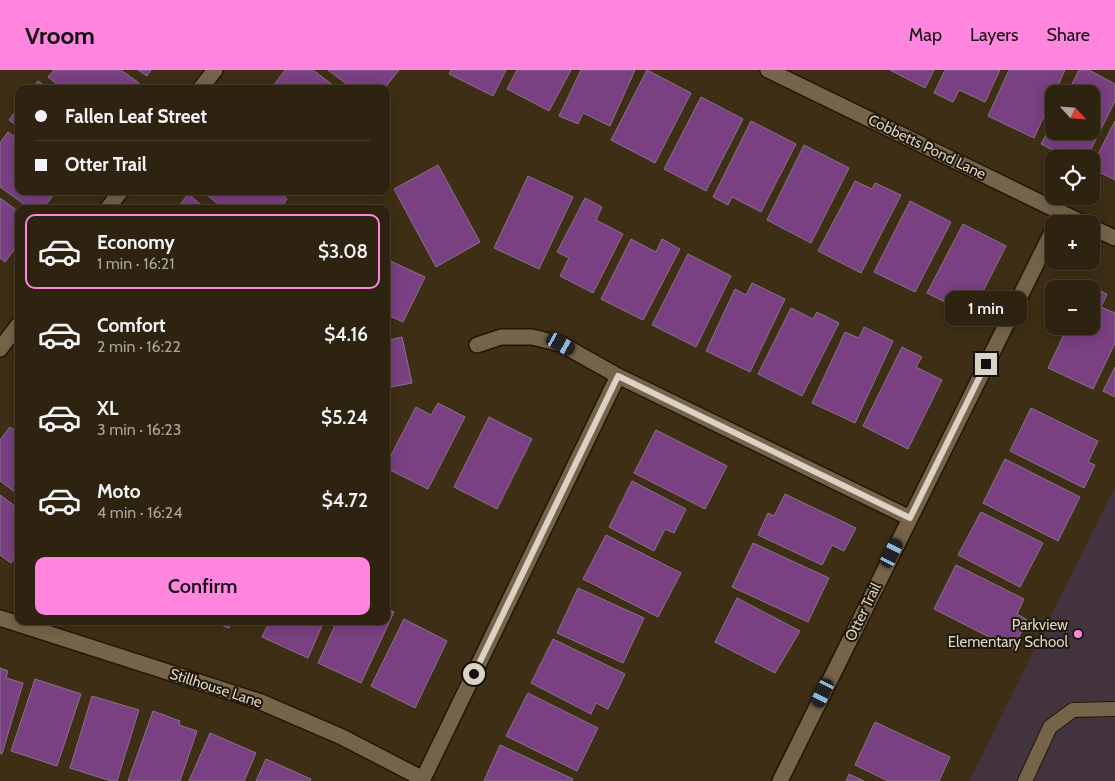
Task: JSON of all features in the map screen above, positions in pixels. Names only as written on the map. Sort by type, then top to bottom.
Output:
[{"type":"street","points":[[203,85],[215,70]]},
{"type":"street","name":"Cobbetts Pond Lane","points":[[768,70],[1053,215]]},
{"type":"street","points":[[110,205],[118,195]]},
{"type":"street","points":[[1100,231],[1115,238]]},
{"type":"street","name":"Otter Trail","points":[[780,781],[1045,246]]},
{"type":"street","points":[[0,349],[15,329]]},
{"type":"street","points":[[477,345],[502,337],[532,337],[561,344],[618,376],[910,518]]},
{"type":"street","points":[[423,780],[618,376]]},
{"type":"street","name":"Stillhouse Lane","points":[[0,618],[15,623]]},
{"type":"street","name":"Stillhouse Lane","points":[[22,625],[261,702],[342,736],[423,780]]},
{"type":"lane","points":[[1025,781],[1050,727],[1073,710],[1115,709]]},
{"type":"shaded area","name":"Parkview Elementary School","points":[[1115,487],[1115,781],[969,781]]},
{"type":"building","points":[[54,70],[121,70],[139,83],[137,85],[58,85],[48,77]]},
{"type":"building","points":[[138,70],[151,70],[147,76]]},
{"type":"building","points":[[285,70],[313,70],[333,85],[274,85]]},
{"type":"building","points":[[328,70],[399,70],[387,85],[348,85]]},
{"type":"building","points":[[451,70],[506,70],[493,96],[449,74]]},
{"type":"building","points":[[517,70],[571,70],[549,111],[507,89]]},
{"type":"building","points":[[581,70],[635,70],[610,126],[583,113],[578,124],[559,116]]},
{"type":"building","points":[[647,70],[691,93],[655,163],[611,140]]},
{"type":"building","points":[[890,70],[934,70],[925,88]]},
{"type":"building","points":[[945,70],[1000,70],[985,102],[959,90],[953,102],[934,93]]},
{"type":"building","points":[[1009,70],[1065,70],[1058,85],[1045,85],[1045,114],[1034,138],[988,116]]},
{"type":"building","points":[[1079,70],[1089,70],[1115,84],[1115,101],[1100,131],[1100,85],[1072,85]]},
{"type":"building","points":[[38,81],[44,85],[35,85]]},
{"type":"building","points":[[701,97],[743,119],[706,191],[664,169]]},
{"type":"building","points":[[15,112],[15,124],[9,120]]},
{"type":"building","points":[[751,121],[796,144],[761,212],[732,197],[728,205],[713,197]]},
{"type":"building","points":[[1115,121],[1115,180],[1100,172],[1100,150]]},
{"type":"building","points":[[8,132],[15,137],[15,195],[53,195],[46,205],[25,205],[0,187],[0,143]]},
{"type":"building","points":[[1045,137],[1045,140],[1096,140],[1090,150],[1053,150],[1041,144]]},
{"type":"building","points":[[804,145],[849,168],[811,243],[767,220]]},
{"type":"building","points":[[438,165],[480,242],[436,267],[394,189]]},
{"type":"building","points":[[528,176],[573,197],[539,269],[494,248]]},
{"type":"building","points":[[855,181],[872,189],[875,183],[901,195],[861,273],[818,251]]},
{"type":"building","points":[[189,195],[201,205],[180,205]]},
{"type":"building","points":[[207,195],[282,195],[287,199],[283,205],[219,205]]},
{"type":"building","points":[[0,198],[15,209],[15,248],[5,262],[0,258]]},
{"type":"building","points":[[585,198],[602,207],[596,220],[623,234],[593,293],[560,276],[569,258],[557,252]]},
{"type":"building","points":[[910,201],[951,222],[915,292],[874,272]]},
{"type":"building","points":[[963,224],[1006,246],[971,315],[927,293]]},
{"type":"building","points":[[631,239],[656,252],[662,239],[680,249],[643,320],[601,299]]},
{"type":"building","points":[[688,254],[731,276],[696,347],[652,325]]},
{"type":"building","points":[[390,261],[425,277],[403,322],[390,316]]},
{"type":"building","points":[[752,283],[785,299],[750,372],[706,351],[735,289],[746,295]]},
{"type":"building","points":[[1100,291],[1107,294],[1101,307],[1115,313],[1115,343],[1093,389],[1048,368],[1064,335],[1100,335]]},
{"type":"building","points":[[791,308],[813,319],[817,312],[839,323],[802,396],[758,374]]},
{"type":"building","points":[[864,327],[893,341],[855,423],[812,403],[845,332],[859,338]]},
{"type":"building","points":[[402,337],[412,383],[390,387],[390,340]]},
{"type":"building","points":[[902,347],[922,357],[916,367],[942,380],[908,449],[863,426]]},
{"type":"building","points":[[1115,367],[1115,397],[1103,391]]},
{"type":"building","points":[[438,403],[465,417],[428,489],[390,470],[390,457],[416,407],[431,415]]},
{"type":"building","points":[[1031,408],[1098,441],[1088,462],[1095,465],[1084,488],[1010,451]]},
{"type":"building","points":[[489,417],[532,439],[497,509],[454,487]]},
{"type":"building","points":[[10,427],[15,431],[15,492],[0,481],[0,440]]},
{"type":"building","points":[[656,430],[727,466],[705,509],[634,473]]},
{"type":"building","points":[[1005,459],[1080,497],[1058,541],[983,503]]},
{"type":"building","points":[[632,481],[686,509],[674,533],[665,529],[654,551],[609,527]]},
{"type":"building","points":[[785,494],[856,528],[844,551],[832,545],[822,565],[758,535],[768,513],[774,516]]},
{"type":"building","points":[[0,495],[15,506],[15,558],[11,563],[0,555]]},
{"type":"building","points":[[981,512],[1043,543],[1020,587],[958,555]]},
{"type":"building","points":[[606,535],[681,573],[658,617],[583,579]]},
{"type":"building","points":[[753,543],[829,578],[808,622],[732,587]]},
{"type":"building","points":[[956,565],[1024,599],[1017,614],[1027,620],[1013,649],[934,609]]},
{"type":"building","points":[[578,588],[644,618],[623,663],[557,633]]},
{"type":"building","points":[[737,598],[800,631],[775,673],[715,642]]},
{"type":"building","points":[[390,610],[394,612],[390,621]]},
{"type":"building","points":[[404,619],[447,641],[415,708],[371,686]]},
{"type":"building","points":[[268,625],[322,625],[308,658],[262,637]]},
{"type":"building","points":[[335,625],[388,625],[361,683],[318,663]]},
{"type":"building","points":[[553,639],[625,674],[608,709],[596,703],[591,714],[531,683]]},
{"type":"building","points":[[0,668],[8,671],[6,678],[23,683],[2,754],[0,753]]},
{"type":"building","points":[[35,679],[81,694],[57,766],[11,751]]},
{"type":"building","points":[[528,693],[598,728],[577,771],[506,736]]},
{"type":"building","points":[[92,696],[139,710],[117,781],[111,781],[70,768]]},
{"type":"building","points":[[153,711],[180,721],[179,725],[197,731],[180,781],[128,781]]},
{"type":"building","points":[[875,722],[950,757],[939,781],[888,781],[855,765]]},
{"type":"building","points":[[210,733],[256,753],[244,781],[189,781]]},
{"type":"building","points":[[500,745],[573,779],[572,781],[484,781]]},
{"type":"building","points":[[266,759],[311,779],[310,781],[256,781]]},
{"type":"building","points":[[849,774],[864,781],[846,781]]},
{"type":"place","name":"Parkview Elementary School","points":[[1078,634]]},
{"type":"route","points":[[474,674],[618,376],[910,518],[986,364]]}]
